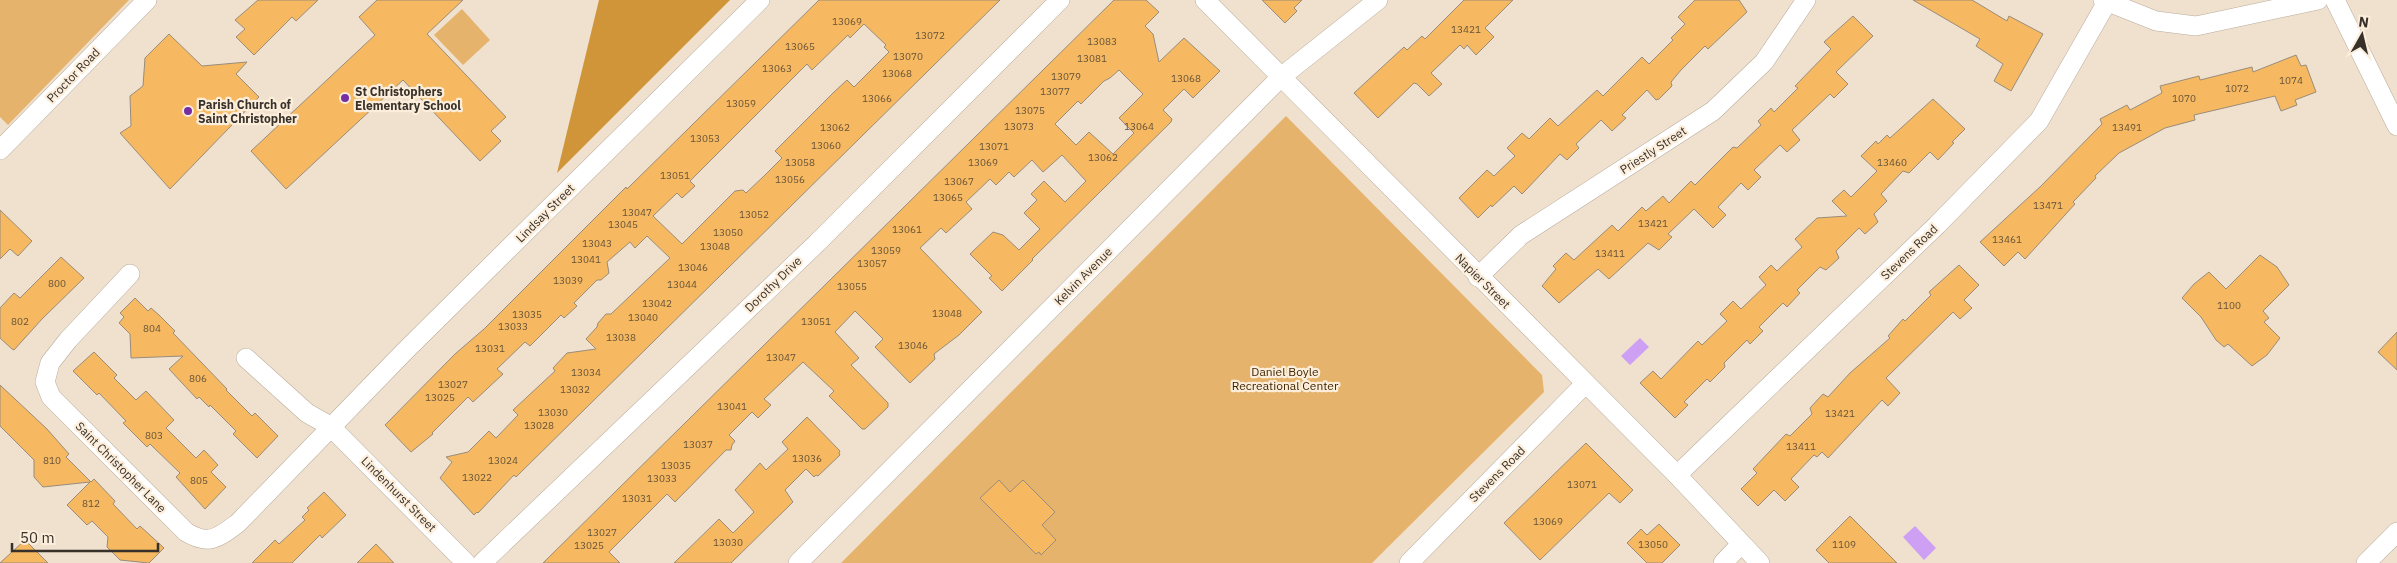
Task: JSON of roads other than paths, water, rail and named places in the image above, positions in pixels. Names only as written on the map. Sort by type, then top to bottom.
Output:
[{"type":"street","name":"Proctor Road","points":[[0,150],[147,0]]},
{"type":"street","name":"Lindsay Street","points":[[330,426],[760,0]]},
{"type":"street","name":"Dorothy Drive","points":[[482,563],[817,243],[1060,0]]},
{"type":"street","name":"Napier Street","points":[[1205,0],[1478,277],[1677,475],[1760,563]]},
{"type":"street","name":"Kelvin Avenue","points":[[798,563],[1281,77],[1378,0]]},
{"type":"street","name":"Priestly Street","points":[[1478,277],[1521,235],[1713,111],[1764,62],[1806,0]]},
{"type":"street","points":[[2105,1],[2156,21],[2196,26],[2318,0]]},
{"type":"street","points":[[2334,0],[2397,126]]},
{"type":"street","name":"Stevens Road","points":[[1677,475],[1937,226],[2039,121],[2105,1]]},
{"type":"street","name":"Saint Christopher Lane","points":[[130,274],[68,340],[50,363],[45,382],[51,397],[186,532],[200,540],[218,538],[231,528],[330,426]]},
{"type":"street","name":"Lindenhurst Street","points":[[246,358],[308,413],[330,426],[455,559]]},
{"type":"street","name":"Stevens Road","points":[[1409,563],[1585,384]]},
{"type":"street","points":[[2366,563],[2397,532]]},
{"type":"street","points":[[1723,563],[1741,544]]},
{"type":"place","name":"St Christophers Elementary School","points":[[345,98]]},
{"type":"place","name":"Parish Church of Saint Christopher","points":[[188,111]]},
{"type":"park label","name":"Daniel Boyle Recreational Center","points":[[1285,378]]}]
